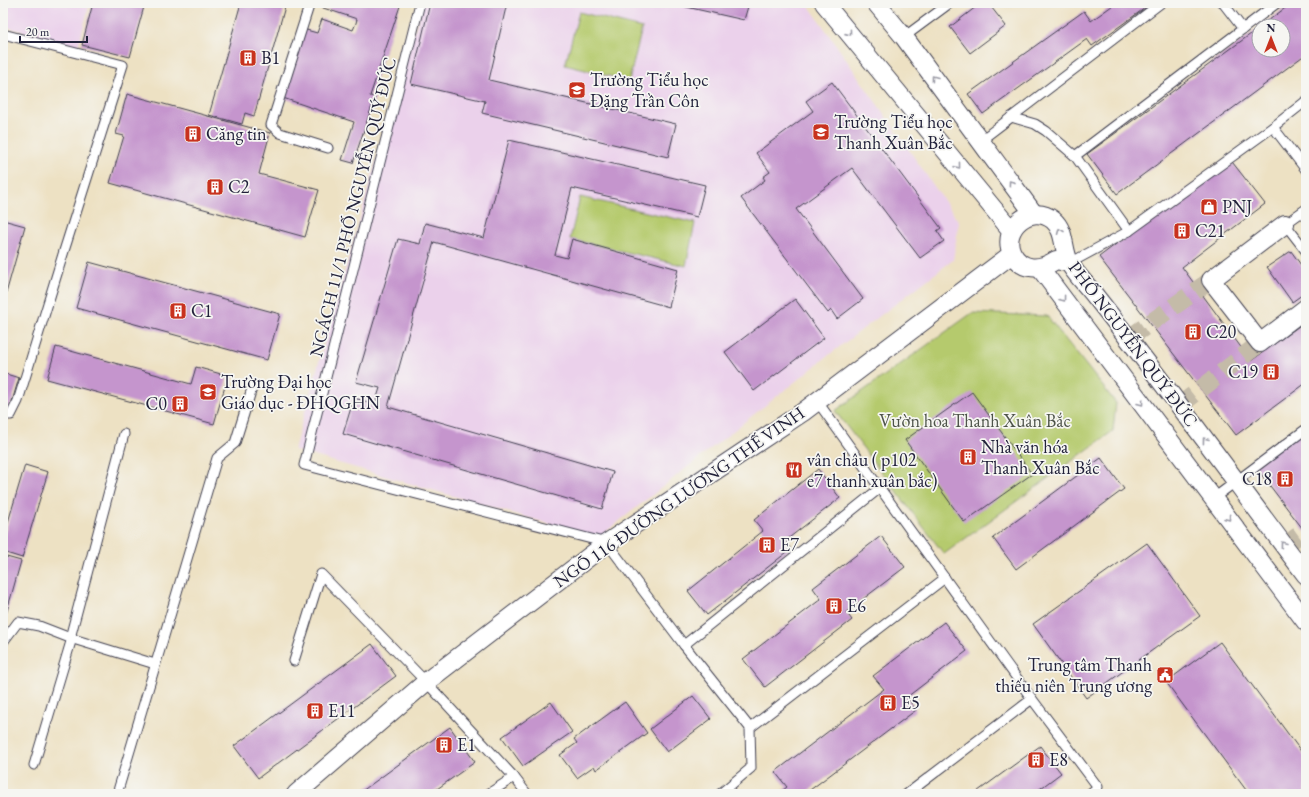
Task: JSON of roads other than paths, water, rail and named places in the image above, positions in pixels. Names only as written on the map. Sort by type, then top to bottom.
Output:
[{"type":"street","points":[[824,3],[1011,230]]},
{"type":"street","points":[[876,3],[904,37],[1034,214],[1020,219],[1011,230],[1009,238],[1012,254],[1024,265],[1032,267],[1040,268],[1056,260],[1070,263]]},
{"type":"street","name":"PHỐ NGUYỄN QUÝ ĐỨC","points":[[1034,214],[1052,219],[1058,225],[1070,263],[1306,575]]},
{"type":"street","points":[[1285,224],[1212,280],[1260,343],[1306,308]]},
{"type":"street","name":"NGÕ 116 ĐƯỜNG LƯƠNG THẾ VINH","points":[[296,794],[426,682],[606,543],[817,401],[1012,254]]},
{"type":"street","name":"PHỐ NGUYỄN QUÝ ĐỨC","points":[[1040,268],[1306,622]]},
{"type":"lane","points":[[310,3],[271,125],[280,133],[328,148]]},
{"type":"lane","name":"NGÁCH 11/1 PHỐ NGUYỄN QUÝ ĐỨC","points":[[420,3],[304,465],[606,543]]},
{"type":"lane","points":[[904,37],[950,3]]},
{"type":"lane","points":[[980,141],[1161,3]]},
{"type":"lane","points":[[1223,3],[1243,29]]},
{"type":"lane","points":[[1075,156],[1277,3]]},
{"type":"lane","points":[[3,34],[123,65],[18,401],[11,415],[3,415]]},
{"type":"lane","points":[[1070,263],[1128,230],[1274,126],[1306,101]]},
{"type":"lane","points":[[1010,117],[1035,124],[1046,131],[1075,156],[1128,230]]},
{"type":"lane","points":[[1274,126],[1306,170]]},
{"type":"lane","points":[[1306,209],[1285,224],[1306,250]]},
{"type":"lane","points":[[117,794],[217,458],[235,443],[253,385]]},
{"type":"lane","points":[[817,401],[1032,700],[1101,790],[1089,794]]},
{"type":"lane","points":[[1214,498],[1306,429]]},
{"type":"lane","points":[[34,765],[71,638],[124,434]]},
{"type":"lane","points":[[684,645],[880,488]]},
{"type":"lane","points":[[606,543],[750,728],[751,768],[720,794]]},
{"type":"lane","points":[[294,661],[320,574],[426,682],[514,777],[526,794]]},
{"type":"lane","points":[[750,728],[945,578]]},
{"type":"lane","points":[[3,642],[18,622],[39,626],[71,638],[155,664]]},
{"type":"lane","points":[[907,794],[1032,700]]},
{"type":"lane","points":[[488,794],[514,777]]},
{"type":"tunnel","points":[[1129,338],[1211,280]]},
{"type":"tunnel","points":[[1179,406],[1260,343]]},
{"type":"tunnel","points":[[1284,546],[1306,530]]},
{"type":"place","name":"B1","points":[[248,58]]},
{"type":"place","name":"Trường Tiểu học Đặng Trần Côn","points":[[577,90]]},
{"type":"place","name":"Trường Tiểu học Thanh Xuân Bắc","points":[[821,132]]},
{"type":"place","name":"Căng tin","points":[[193,134]]},
{"type":"place","name":"C2","points":[[215,187]]},
{"type":"place","name":"PNJ","points":[[1209,207]]},
{"type":"place","name":"C21","points":[[1182,231]]},
{"type":"place","name":"C1","points":[[178,311]]},
{"type":"place","name":"C20","points":[[1193,332]]},
{"type":"place","name":"C19","points":[[1271,372]]},
{"type":"place","name":"Trường Đại học Giáo dục - ĐHQGHN","points":[[208,392]]},
{"type":"place","name":"C0","points":[[180,404]]},
{"type":"place","name":"Nhà văn hóa Thanh Xuân Bắc","points":[[968,457]]},
{"type":"place","name":"vân châu ( p102 e7 thanh xuân bắc)","points":[[794,470]]},
{"type":"place","name":"C18","points":[[1285,479]]},
{"type":"place","name":"E7","points":[[767,545]]},
{"type":"place","name":"E6","points":[[834,606]]},
{"type":"place","name":"Trung tâm Thanh thiếu niên Trung ương","points":[[1165,675]]},
{"type":"place","name":"E5","points":[[888,703]]},
{"type":"place","name":"E11","points":[[315,711]]},
{"type":"place","name":"E1","points":[[444,745]]},
{"type":"place","name":"E8","points":[[1036,760]]},
{"type":"park label","name":"Vườn hoa Thanh Xuân Bắc","points":[[975,421]]}]
